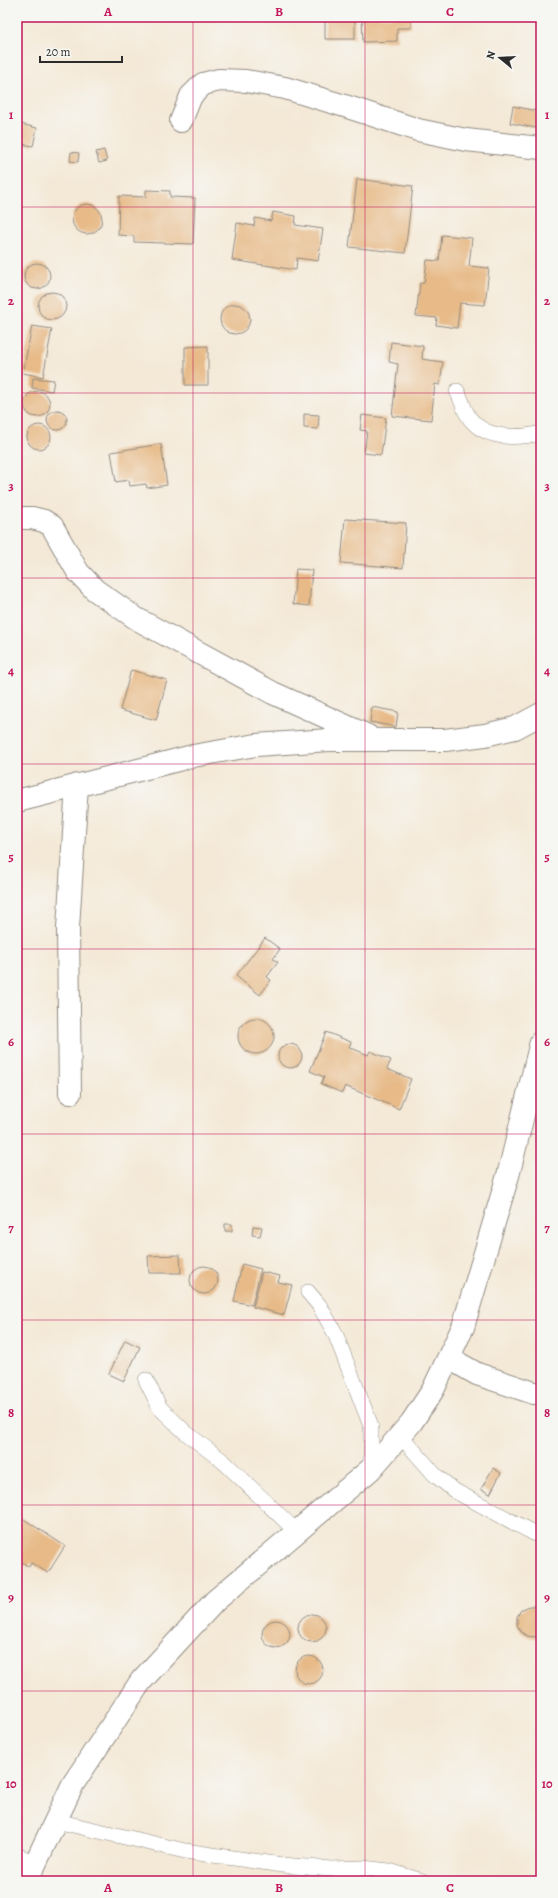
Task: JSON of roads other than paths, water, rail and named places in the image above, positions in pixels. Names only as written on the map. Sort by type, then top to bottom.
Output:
[{"type":"street","points":[[181,121],[191,96],[203,84],[219,80],[246,81],[285,88],[418,130],[466,140],[541,148]]},
{"type":"street","points":[[17,518],[32,518],[44,521],[52,526],[78,572],[96,590],[137,619],[273,693],[375,739]]},
{"type":"street","points":[[17,801],[193,756],[256,745],[329,740],[445,740],[484,735],[515,728],[541,714]]},
{"type":"street","points":[[70,1093],[68,928],[76,785]]},
{"type":"street","points":[[26,1866],[56,1821],[74,1784],[141,1681],[216,1601],[371,1469],[411,1423],[434,1390],[463,1327],[509,1172],[534,1102],[541,1042]]},
{"type":"street","points":[[449,1358],[477,1374],[541,1394]]},
{"type":"lane","points":[[458,391],[468,414],[477,426],[498,436],[524,437],[541,434]]},
{"type":"lane","points":[[308,1292],[319,1305],[335,1333],[371,1426],[371,1469]]},
{"type":"lane","points":[[146,1380],[160,1408],[185,1432],[224,1462],[297,1532]]},
{"type":"lane","points":[[400,1435],[435,1475],[455,1491],[541,1537]]},
{"type":"lane","points":[[56,1821],[185,1851],[282,1865],[331,1869],[363,1868],[389,1871],[422,1881]]}]
